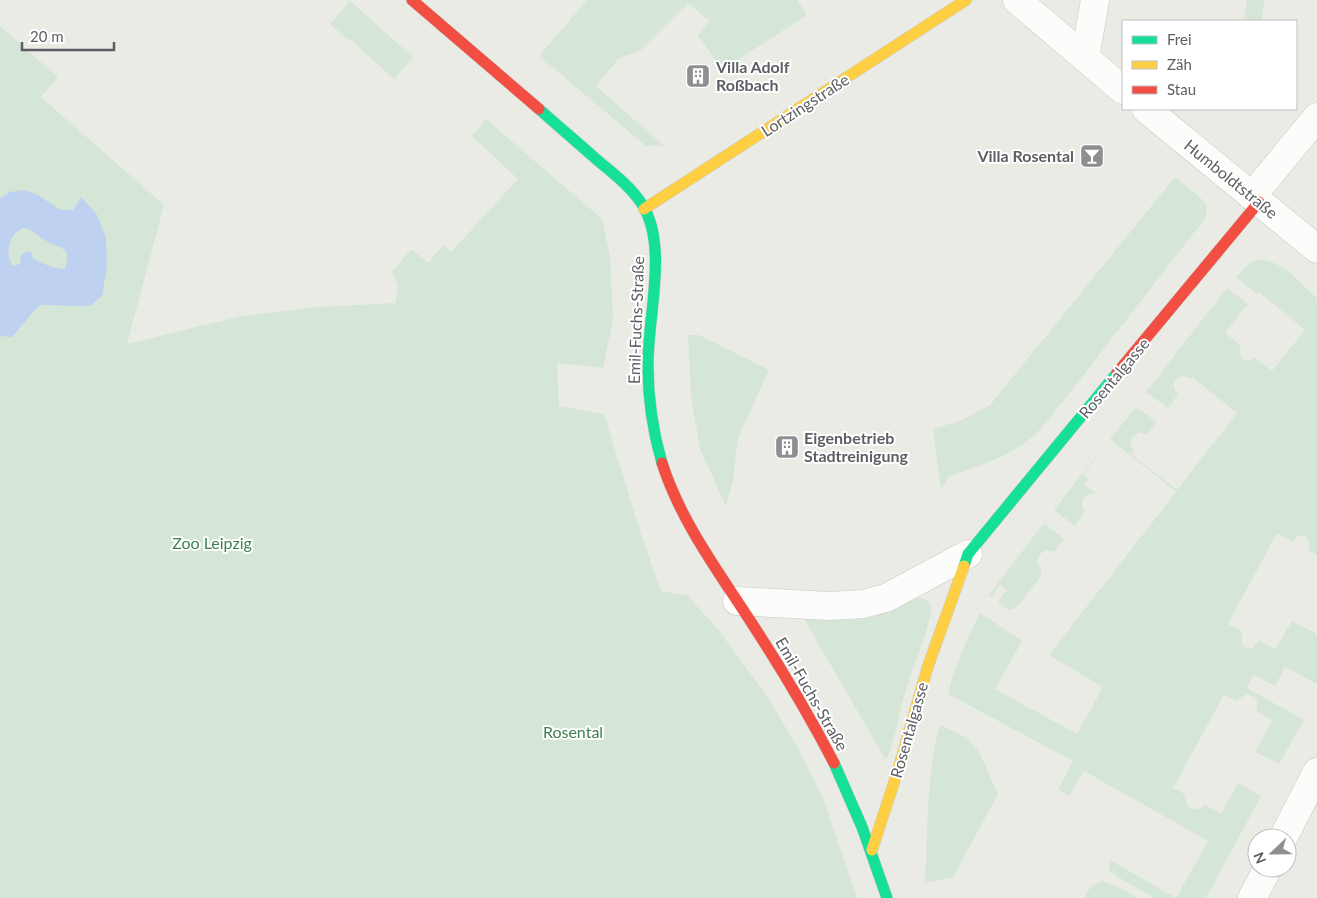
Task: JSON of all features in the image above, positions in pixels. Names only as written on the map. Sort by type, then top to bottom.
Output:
[{"type":"street","name":"Emil-Fuchs-Straße","points":[[412,0],[629,187],[644,210],[655,256],[648,354],[655,431],[662,465],[672,491],[698,545],[737,601],[817,730],[845,785],[872,850],[887,898]]},
{"type":"street","name":"Lortzingstraße","points":[[644,210],[966,0]]},
{"type":"street","points":[[1017,0],[1122,89]]},
{"type":"street","points":[[1085,58],[1095,0]]},
{"type":"street","name":"Humboldtstraße","points":[[1147,110],[1317,249]]},
{"type":"street","name":"Rosentalgasse","points":[[872,850],[899,767],[928,666],[968,554],[1255,199],[1317,117]]},
{"type":"street","name":"Rosentalgasse","points":[[737,601],[829,606],[863,604],[886,598],[968,554]]},
{"type":"street","points":[[1288,828],[1317,772]]},
{"type":"street","points":[[1252,898],[1263,878]]},
{"type":"green space","points":[[587,0],[797,0],[807,15],[722,70],[698,35],[709,21],[688,3],[640,51],[619,58],[596,86],[664,146],[646,146],[539,56]]},
{"type":"green space","points":[[1247,0],[1265,0],[1261,20],[1244,20]]},
{"type":"green space","points":[[350,1],[413,57],[394,79],[350,39],[348,40],[330,24]]},
{"type":"green space","name":"Zoo Leipzig","points":[[0,26],[58,77],[41,97],[164,205],[127,344],[242,316],[316,307],[396,303],[398,285],[392,272],[411,249],[428,263],[443,245],[451,252],[518,179],[472,136],[486,119],[602,219],[610,256],[613,320],[603,368],[557,363],[559,406],[604,414],[640,531],[661,591],[687,595],[717,628],[769,699],[799,750],[823,798],[857,898],[0,898]]},
{"type":"green space","points":[[1175,177],[1200,197],[1207,206],[1206,217],[1038,432],[1022,445],[1002,456],[949,476],[941,490],[933,429],[962,420],[990,405]]},
{"type":"green space","points":[[1259,260],[1267,261],[1291,273],[1317,298],[1317,555],[1308,550],[1310,542],[1305,536],[1298,536],[1292,542],[1277,533],[1228,624],[1243,632],[1241,638],[1243,644],[1250,648],[1253,648],[1259,640],[1275,649],[1292,621],[1317,634],[1317,684],[1285,667],[1275,686],[1253,675],[1247,688],[1304,720],[1279,764],[1255,752],[1272,720],[1256,711],[1258,703],[1256,698],[1248,694],[1238,701],[1224,695],[1173,788],[1186,795],[1186,803],[1192,808],[1197,810],[1205,805],[1221,814],[1238,783],[1261,796],[1206,898],[1176,898],[1208,841],[1084,771],[1069,796],[1058,790],[1073,761],[948,694],[962,652],[980,613],[1022,641],[995,689],[1077,734],[1103,687],[1049,655],[1176,492],[1110,439],[1136,407],[1157,422],[1147,434],[1140,432],[1132,437],[1130,444],[1134,451],[1131,454],[1177,490],[1237,413],[1192,377],[1191,379],[1183,376],[1175,381],[1174,389],[1178,394],[1168,408],[1146,392],[1227,288],[1248,304],[1225,333],[1241,346],[1239,353],[1243,359],[1249,361],[1255,358],[1272,371],[1305,330],[1259,292],[1257,294],[1236,277],[1250,263]]},
{"type":"green space","points":[[688,335],[699,335],[769,370],[738,438],[733,481],[726,506],[700,449],[691,396]]},
{"type":"green space","points":[[1097,455],[1102,460],[1097,456],[1083,475],[1088,479],[1084,484],[1098,495],[1091,493],[1084,497],[1082,504],[1085,511],[1075,526],[1054,510]]},
{"type":"green space","points":[[1044,523],[1064,539],[1054,552],[1047,550],[1040,554],[1037,561],[1041,569],[1041,576],[1016,608],[1008,610],[998,602],[1007,590],[1000,585],[991,597],[988,596]]},
{"type":"green space","points":[[920,598],[928,600],[932,608],[886,760],[804,619],[862,619],[881,614]]},
{"type":"green space","points":[[940,725],[965,737],[979,752],[998,794],[953,877],[925,883],[930,783],[935,744]]},
{"type":"green space","points":[[1110,860],[1176,898],[1154,898],[1110,871]]},
{"type":"green space","points":[[1102,881],[1119,887],[1137,898],[1085,898],[1091,887]]},
{"type":"water","points":[[24,190],[38,195],[60,210],[73,210],[81,197],[96,213],[106,237],[107,267],[102,296],[90,306],[41,305],[12,337],[0,336],[0,198],[10,192]],"holes":[[[23,228],[64,249],[67,256],[65,269],[53,267],[33,259],[31,252],[21,255],[20,264],[13,266],[10,261],[9,244],[18,231]]]},
{"type":"traffic: fast","points":[[539,109],[627,186],[642,204],[650,221],[656,261],[648,378],[652,415],[662,463]]},
{"type":"traffic: fast","points":[[964,566],[968,554],[1117,373]]},
{"type":"traffic: fast","points":[[834,763],[862,827],[887,898]]},
{"type":"traffic: slow","points":[[644,209],[966,0]]},
{"type":"traffic: slow","points":[[872,850],[899,767],[928,666],[964,566]]},
{"type":"traffic: jam","points":[[412,0],[539,109]]},
{"type":"traffic: jam","points":[[1117,373],[1259,202]]},
{"type":"traffic: jam","points":[[662,463],[679,506],[701,546],[784,674],[834,763]]},
{"type":"place","name":"Villa Adolf Roßbach","points":[[698,76]]},
{"type":"place","name":"Villa Rosental","points":[[1092,156]]},
{"type":"place","name":"Eigenbetrieb Stadtreinigung","points":[[787,447]]},
{"type":"park label","name":"Rosental","points":[[573,732]]}]
